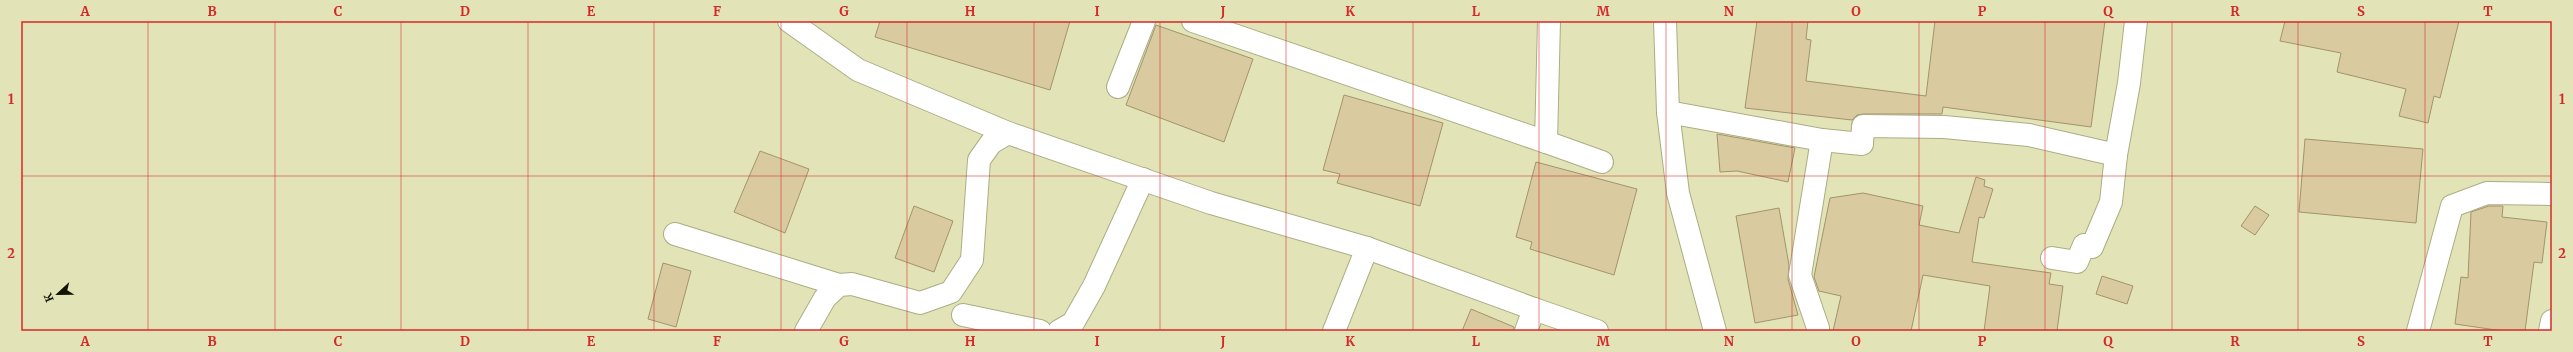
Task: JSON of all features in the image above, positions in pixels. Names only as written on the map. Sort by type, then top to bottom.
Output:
[{"type":"street","points":[[789,21],[858,70],[1008,133],[1211,204],[1367,248],[1598,331]]},
{"type":"street","points":[[1118,87],[1144,21]]},
{"type":"street","points":[[1193,21],[1602,162]]},
{"type":"street","points":[[1546,142],[1549,21]]},
{"type":"street","points":[[1665,21],[1668,112],[1678,193],[1715,331]]},
{"type":"street","points":[[2052,258],[2077,262],[2084,245],[2092,247],[2111,202],[2116,155],[2129,83],[2136,21]]},
{"type":"street","points":[[1668,112],[1822,140],[1862,144],[1863,126],[1944,127],[2029,135],[2116,155]]},
{"type":"street","points":[[675,234],[839,285],[852,284],[920,303],[950,292],[972,260],[979,160],[991,143],[1008,133]]},
{"type":"street","points":[[1818,328],[1800,275],[1822,140]]},
{"type":"street","points":[[1059,331],[1073,323],[1094,286],[1142,179]]},
{"type":"street","points":[[2418,331],[2452,206],[2487,193],[2552,194]]},
{"type":"street","points":[[1334,331],[1367,248]]},
{"type":"street","points":[[806,331],[825,298],[839,285]]},
{"type":"street","points":[[950,292],[960,323],[1040,331]]},
{"type":"street","points":[[1526,331],[1534,309]]},
{"type":"street","points":[[2550,331],[2552,321]]},
{"type":"building","points":[[880,21],[1070,21],[1050,90],[875,37]]},
{"type":"building","points":[[1757,21],[1808,21],[1806,39],[1811,40],[1806,81],[1926,96],[1935,21],[2105,21],[2091,127],[1943,107],[1942,114],[1863,114],[1857,115],[1852,120],[1745,108]]},
{"type":"building","points":[[2285,21],[2459,21],[2440,98],[2434,96],[2428,123],[2399,116],[2406,89],[2337,72],[2341,53],[2280,41]]},
{"type":"building","points":[[1156,25],[1253,59],[1224,142],[1126,105]]},
{"type":"building","points":[[1344,95],[1443,123],[1420,206],[1337,183],[1340,174],[1323,170]]},
{"type":"building","points":[[1717,134],[1795,148],[1788,182],[1737,171],[1720,172]]},
{"type":"building","points":[[2305,139],[2423,149],[2416,223],[2299,212]]},
{"type":"building","points":[[760,151],[809,169],[785,233],[734,212]]},
{"type":"building","points":[[1536,162],[1637,189],[1614,275],[1530,249],[1532,242],[1516,237]]},
{"type":"building","points":[[1976,177],[1985,180],[1984,186],[1993,189],[1984,218],[1979,217],[1972,262],[2051,273],[2049,284],[2063,286],[2057,331],[1984,331],[1990,286],[1923,275],[1911,331],[1833,331],[1841,296],[1819,291],[1814,277],[1830,198],[1863,193],[1923,206],[1919,225],[1959,233]]},
{"type":"building","points":[[914,206],[953,221],[934,272],[895,258]]},
{"type":"building","points":[[2255,206],[2269,215],[2255,235],[2241,226]]},
{"type":"building","points":[[2489,206],[2503,206],[2502,217],[2547,222],[2542,263],[2534,262],[2525,331],[2503,331],[2455,324],[2461,277],[2468,278],[2471,212]]},
{"type":"building","points":[[1779,208],[1789,265],[1788,279],[1798,315],[1755,323],[1736,216]]},
{"type":"building","points":[[663,263],[691,271],[676,327],[648,319]]},
{"type":"building","points":[[2102,276],[2133,286],[2127,304],[2096,294]]},
{"type":"building","points":[[1471,309],[1514,327],[1514,331],[1462,331]]}]
